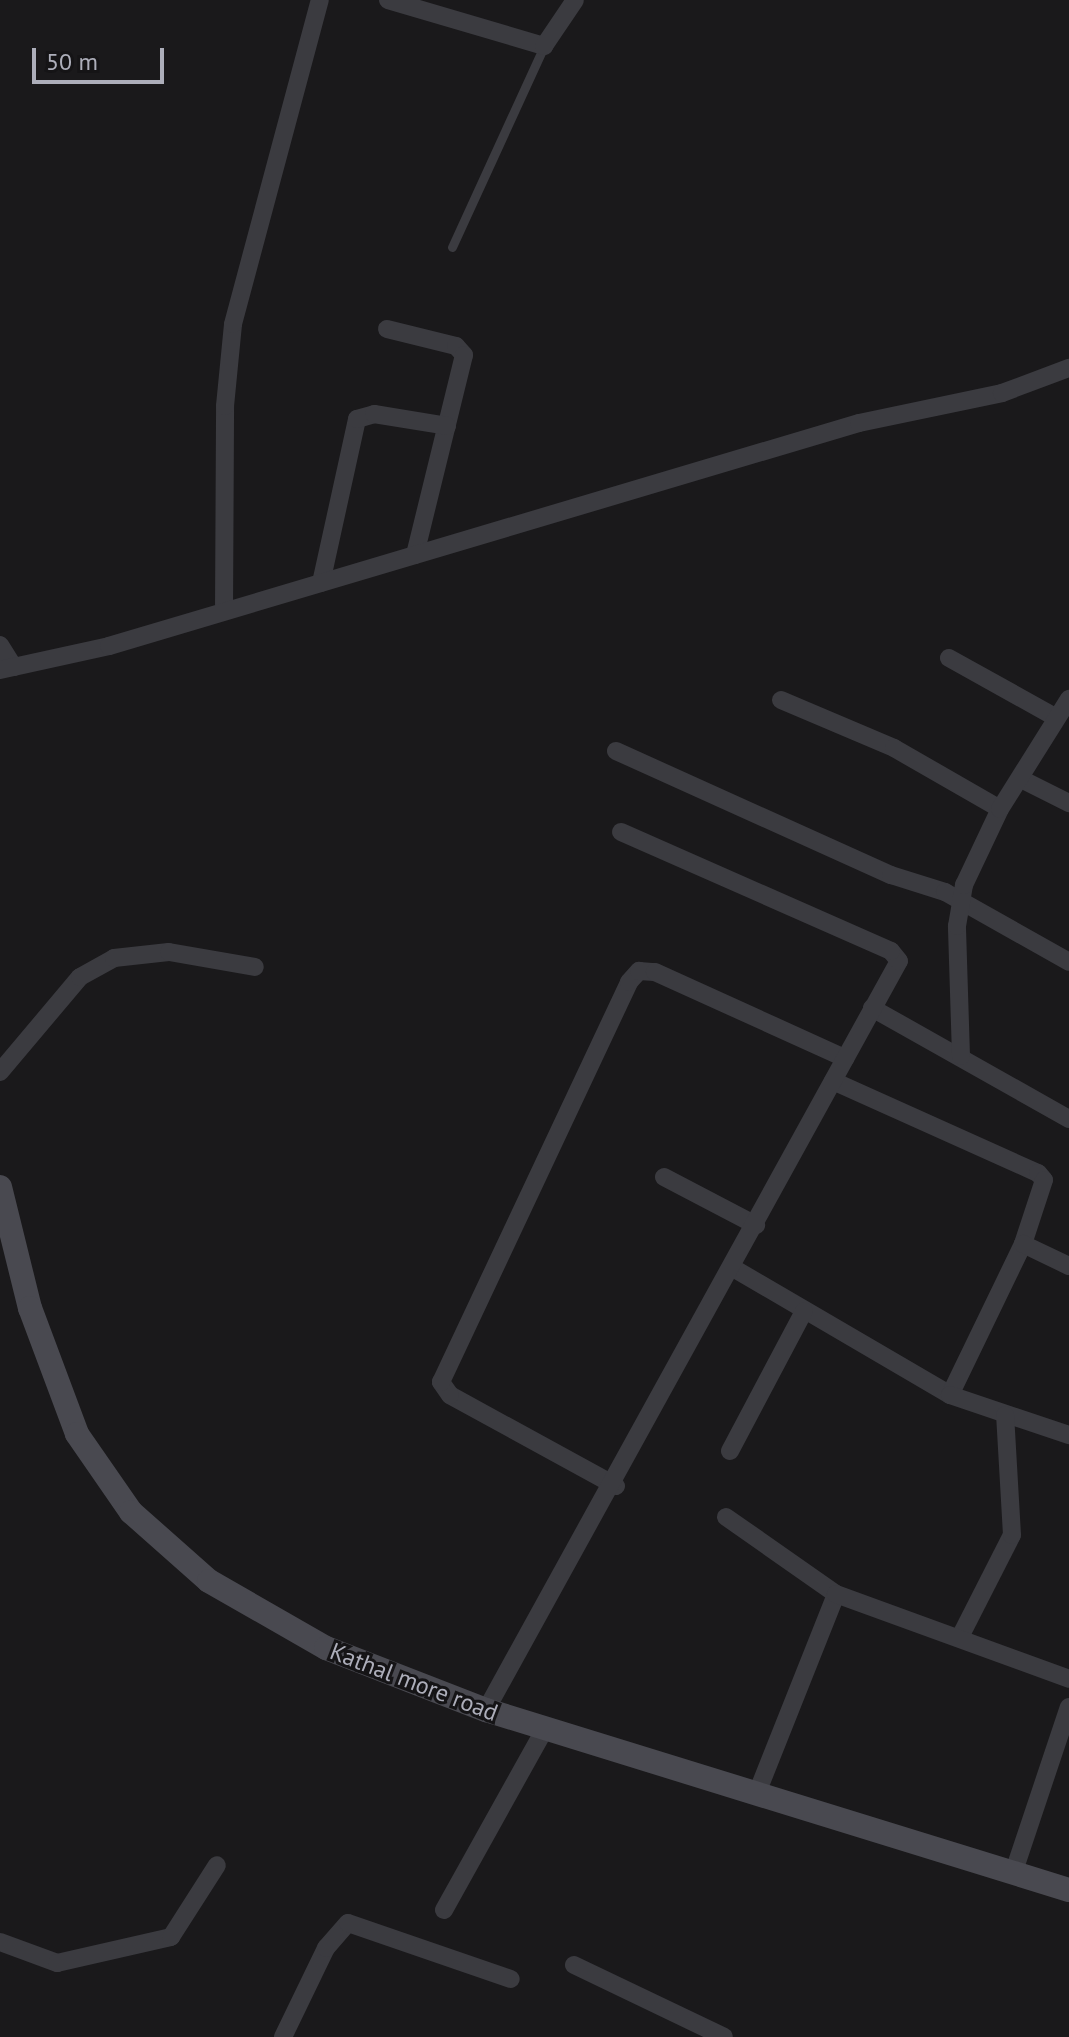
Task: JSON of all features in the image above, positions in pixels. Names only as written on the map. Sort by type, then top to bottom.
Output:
[{"type":"main road","name":"Kathal more road","points":[[0,1187],[30,1308],[77,1434],[131,1512],[209,1581],[293,1632],[486,1710],[1069,1890]]},
{"type":"street","points":[[224,611],[225,406],[233,324],[320,0]]},
{"type":"street","points":[[388,0],[544,46],[575,0]]},
{"type":"street","points":[[387,329],[462,350],[415,555]]},
{"type":"street","points":[[0,645],[7,669],[321,583],[859,423],[1002,393],[1069,368]]},
{"type":"street","points":[[321,583],[357,419],[374,414],[447,426]]},
{"type":"street","points":[[949,658],[1055,717]]},
{"type":"street","points":[[961,1056],[962,900],[1000,809],[1069,699]]},
{"type":"street","points":[[781,700],[894,748],[1000,809]]},
{"type":"street","points":[[616,751],[962,900],[1069,962]]},
{"type":"street","points":[[1021,779],[1069,803]]},
{"type":"street","points":[[486,1710],[616,1486],[899,961],[891,951],[621,832]]},
{"type":"street","points":[[0,1072],[80,977],[114,958],[169,952],[255,967]]},
{"type":"street","points":[[616,1486],[450,1395],[441,1382],[629,982],[639,971],[655,972],[845,1058]]},
{"type":"street","points":[[872,1008],[1069,1119]]},
{"type":"street","points":[[833,1081],[1038,1173],[1044,1180],[1023,1244],[950,1395]]},
{"type":"street","points":[[664,1177],[756,1225]]},
{"type":"street","points":[[1023,1244],[1069,1266]]},
{"type":"street","points":[[733,1268],[950,1395],[1069,1435]]},
{"type":"street","points":[[730,1451],[804,1311]]},
{"type":"street","points":[[961,1635],[1012,1535],[1005,1415]]},
{"type":"street","points":[[726,1517],[836,1594],[961,1635],[1069,1679]]},
{"type":"street","points":[[757,1793],[836,1594]]},
{"type":"street","points":[[1014,1871],[1069,1707]]},
{"type":"street","points":[[444,1910],[544,1730]]},
{"type":"street","points":[[0,1942],[57,1963],[171,1937],[217,1865]]},
{"type":"street","points":[[283,2037],[326,1948],[348,1923],[511,1979]]},
{"type":"street","points":[[574,1965],[724,2037]]},
{"type":"lane","points":[[452,247],[544,46]]}]
